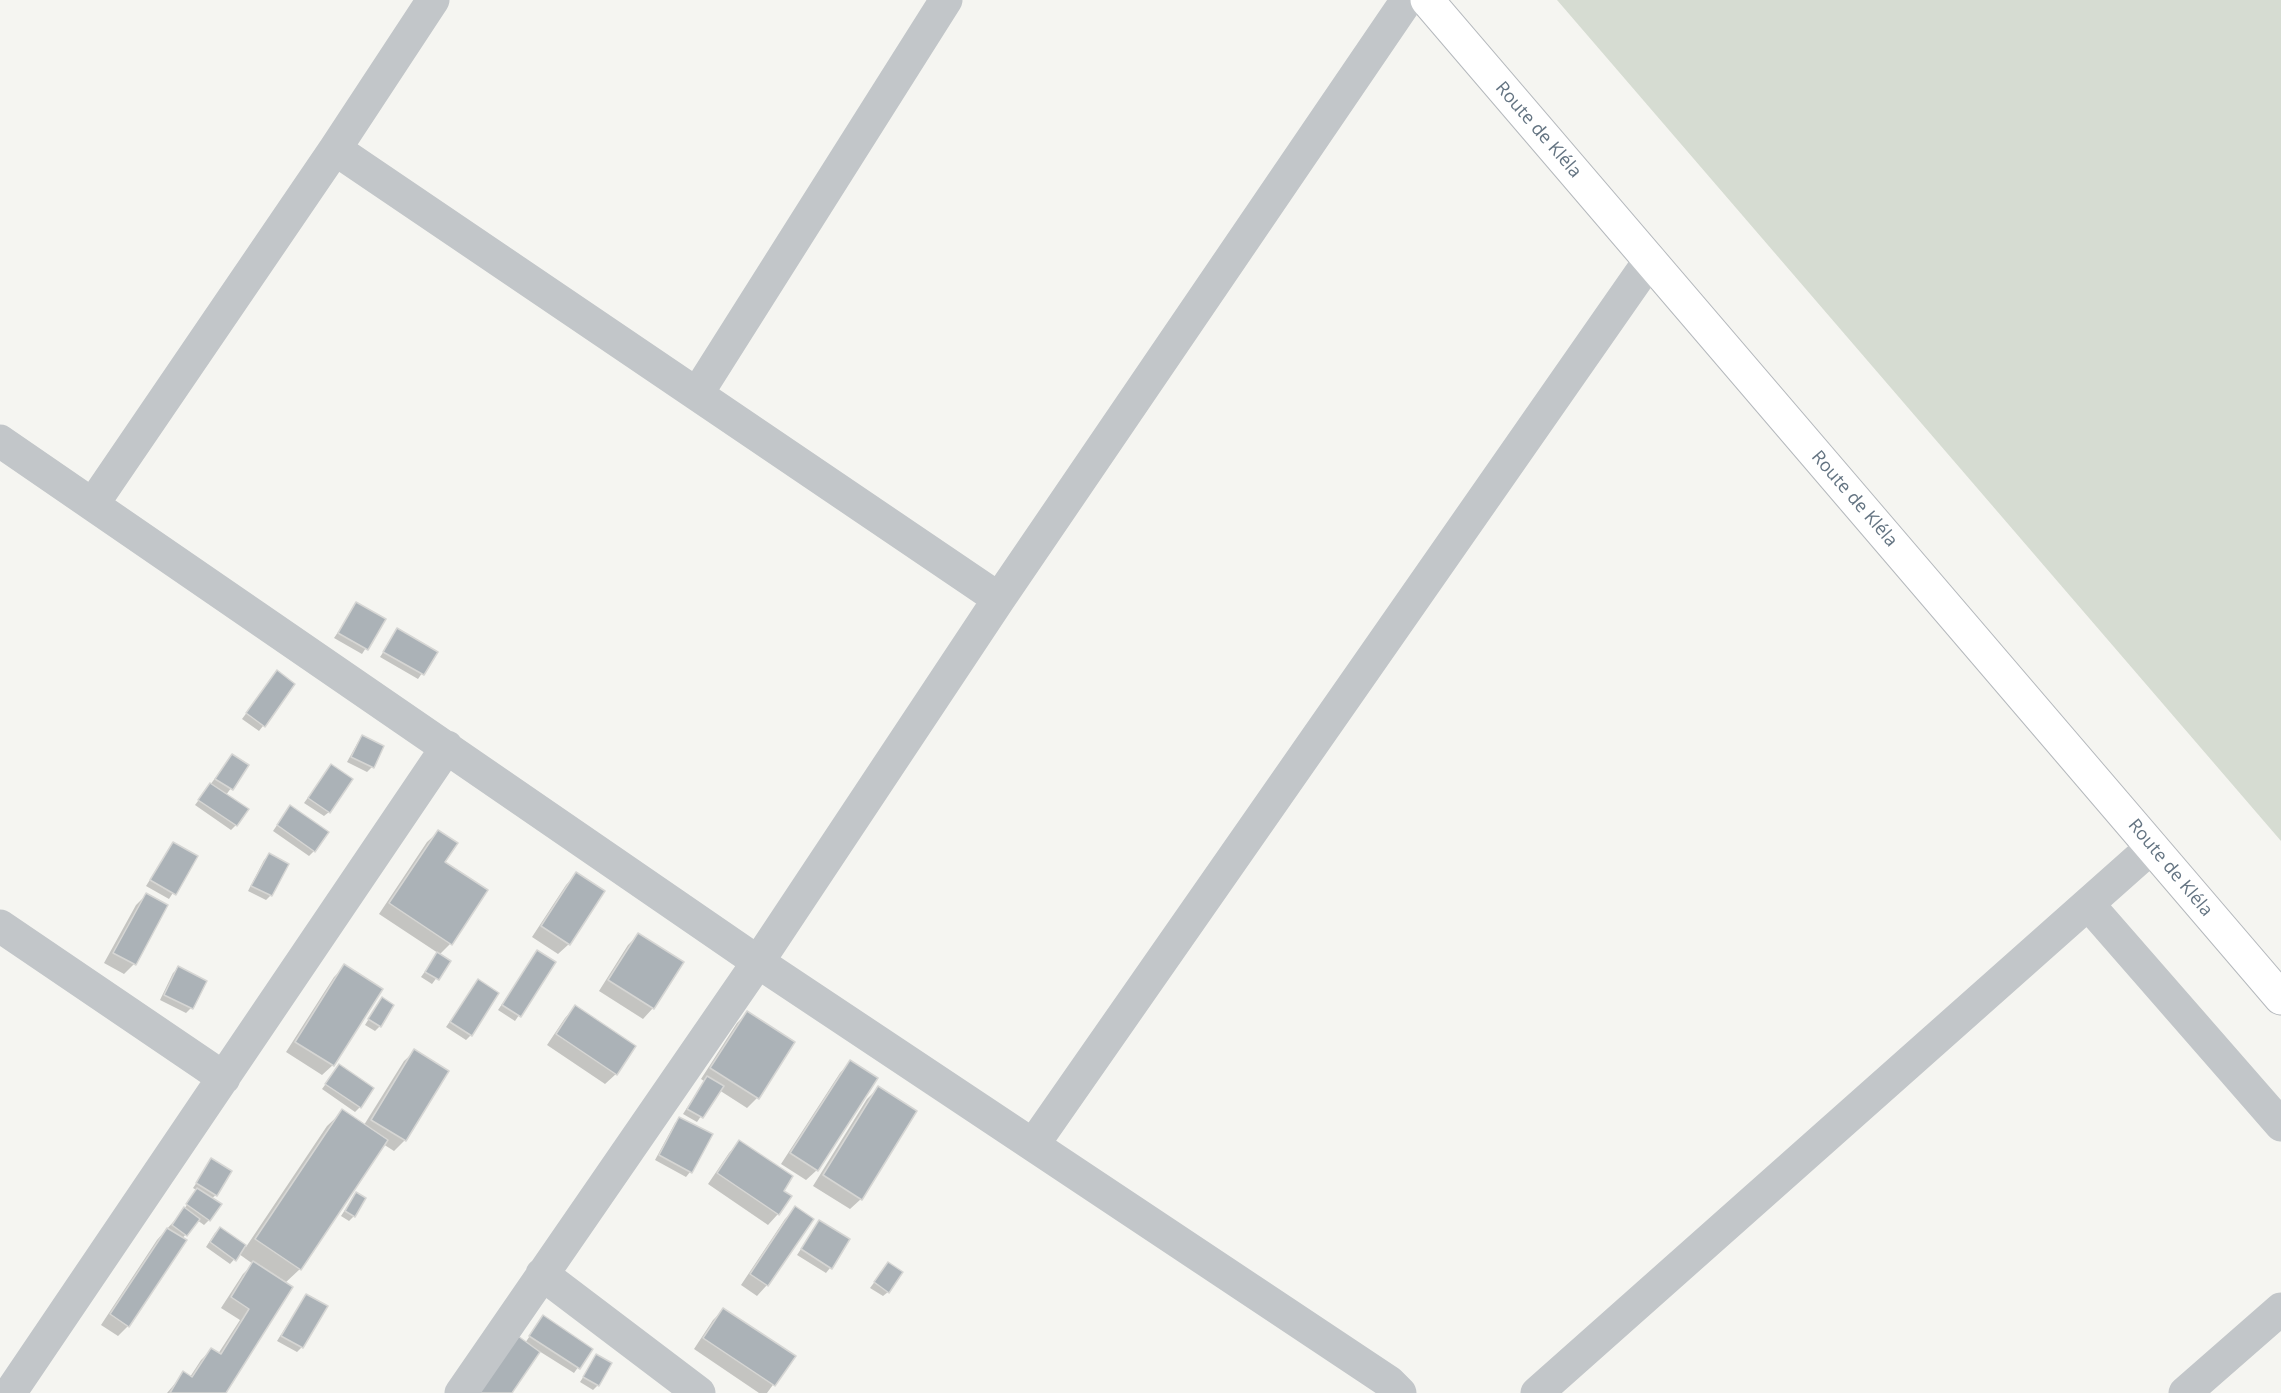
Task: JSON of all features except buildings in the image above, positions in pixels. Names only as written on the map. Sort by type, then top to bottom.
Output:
[{"type":"main road","name":"Route de Kléla","points":[[1427,0],[2281,998]]},
{"type":"street","points":[[93,504],[335,149],[433,0]]},
{"type":"street","points":[[697,394],[946,0]]},
{"type":"street","points":[[461,1393],[758,962],[999,599],[1407,0]]},
{"type":"street","points":[[335,149],[999,599]]},
{"type":"street","points":[[1033,1145],[1650,260]]},
{"type":"street","points":[[0,441],[758,962],[1389,1382],[1400,1393]]},
{"type":"street","points":[[10,1393],[447,747]]},
{"type":"street","points":[[1537,1393],[2152,846]]},
{"type":"street","points":[[2088,904],[2281,1125]]},
{"type":"street","points":[[0,926],[224,1078]]},
{"type":"street","points":[[542,1274],[699,1393]]},
{"type":"street","points":[[2186,1393],[2281,1309]]},
{"type":"shaded area","points":[[1557,0],[2281,0],[2281,841]]}]
